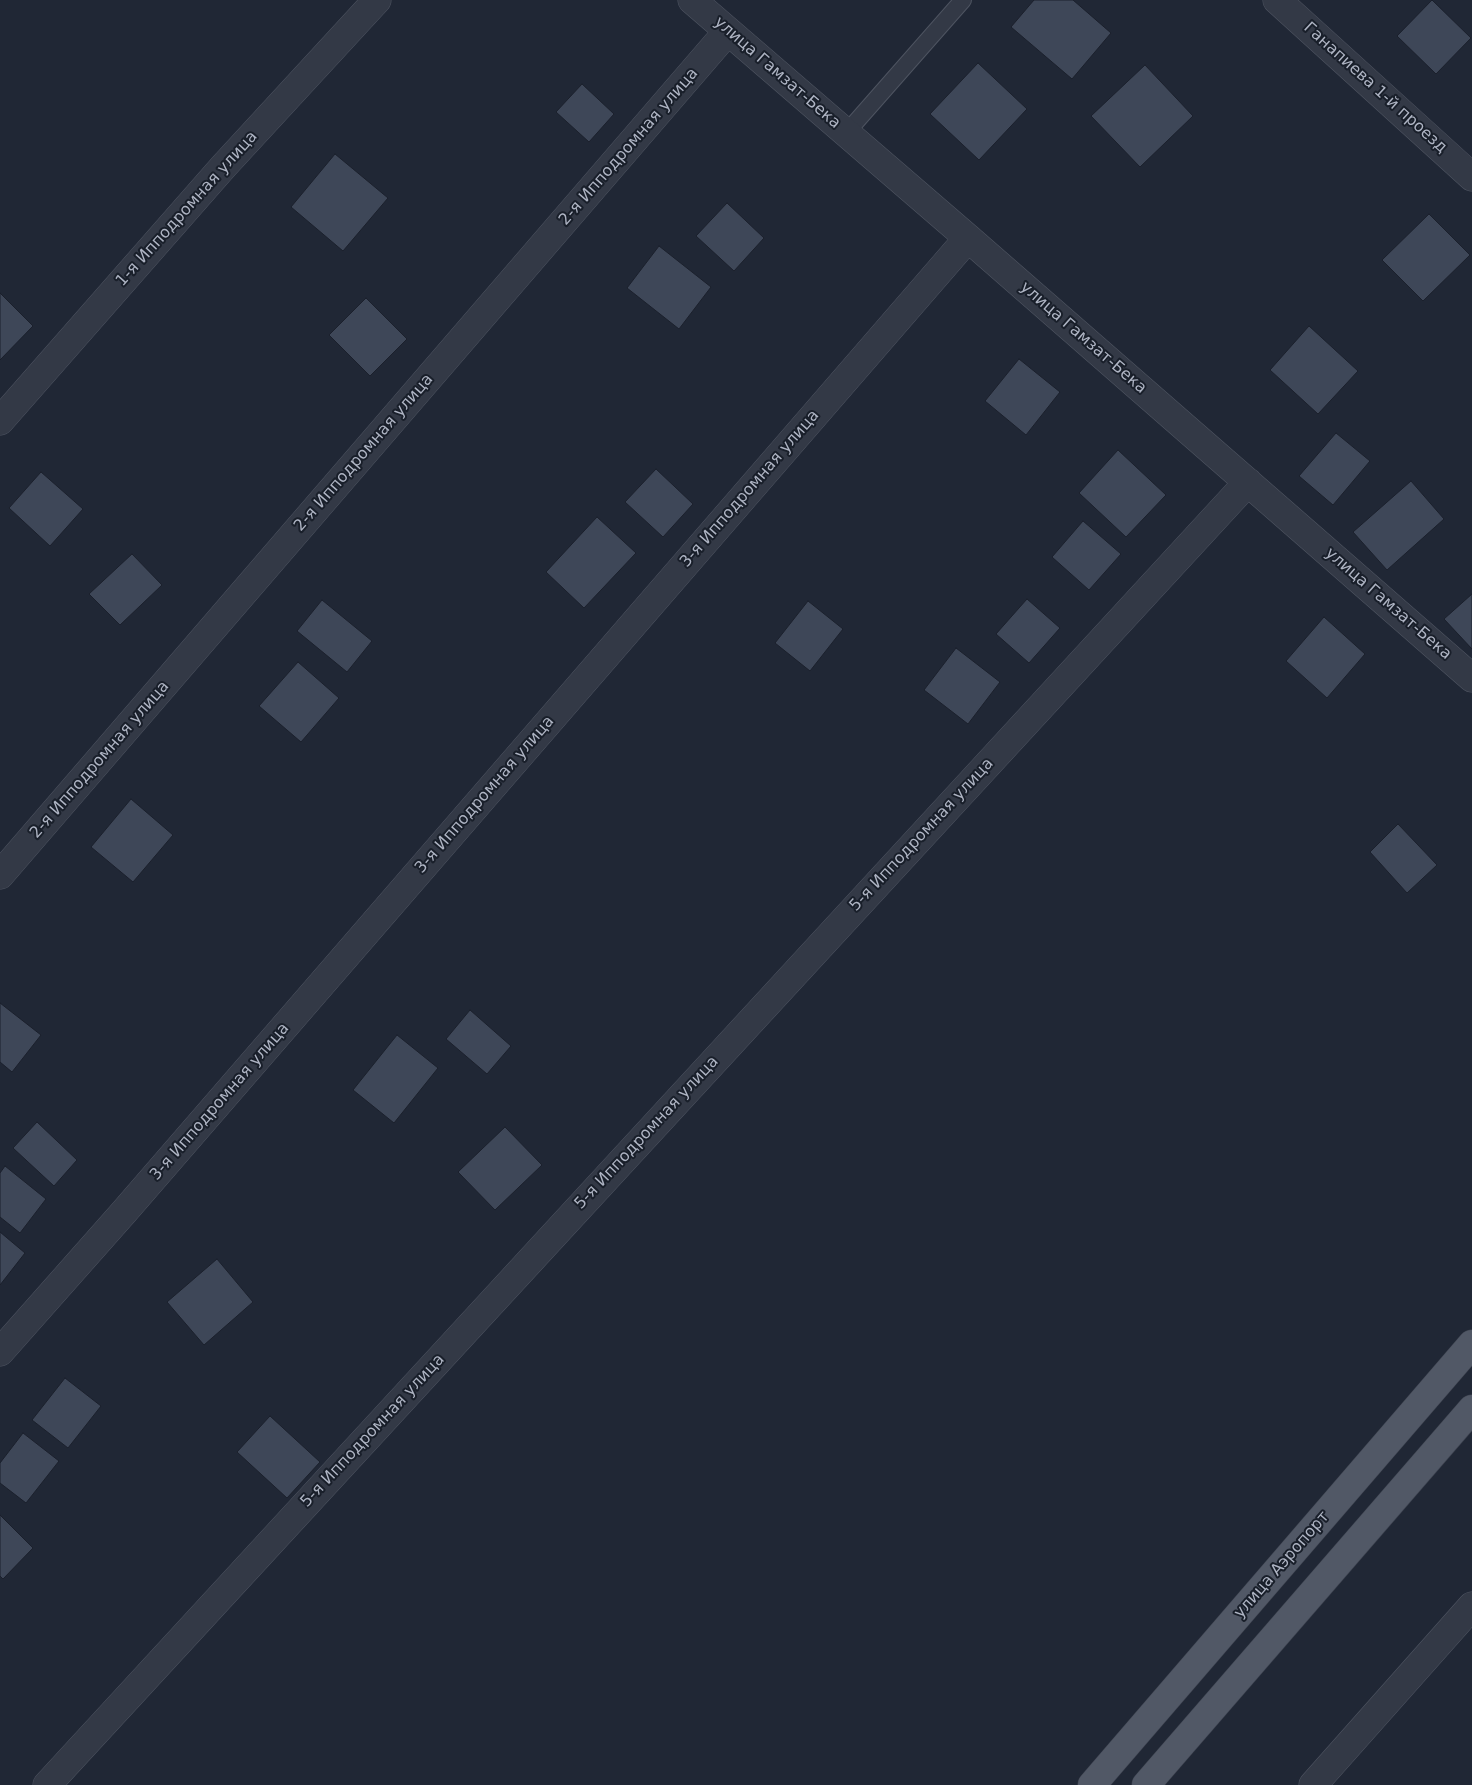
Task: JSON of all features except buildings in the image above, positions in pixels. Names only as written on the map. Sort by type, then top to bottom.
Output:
[{"type":"main road","name":"улица Аэропорт","points":[[1092,1785],[1472,1344]]},
{"type":"main road","points":[[1146,1785],[1472,1409]]},
{"type":"street","name":"1-я Ипподромная улица","points":[[0,421],[224,167],[377,0]]},
{"type":"street","name":"улица Гамзат-Бека","points":[[692,0],[847,132],[1472,678]]},
{"type":"street","name":"Ганапиева 1-й проезд","points":[[1277,0],[1472,176]]},
{"type":"street","name":"2-я Ипподромная улица","points":[[0,876],[728,31]]},
{"type":"street","name":"3-я Ипподромная улица","points":[[0,1352],[124,1212],[968,238]]},
{"type":"street","name":"5-я Ипподромная улица","points":[[47,1785],[1248,482]]},
{"type":"street","points":[[1313,1785],[1472,1606]]},
{"type":"lane","points":[[847,132],[963,0]]}]
